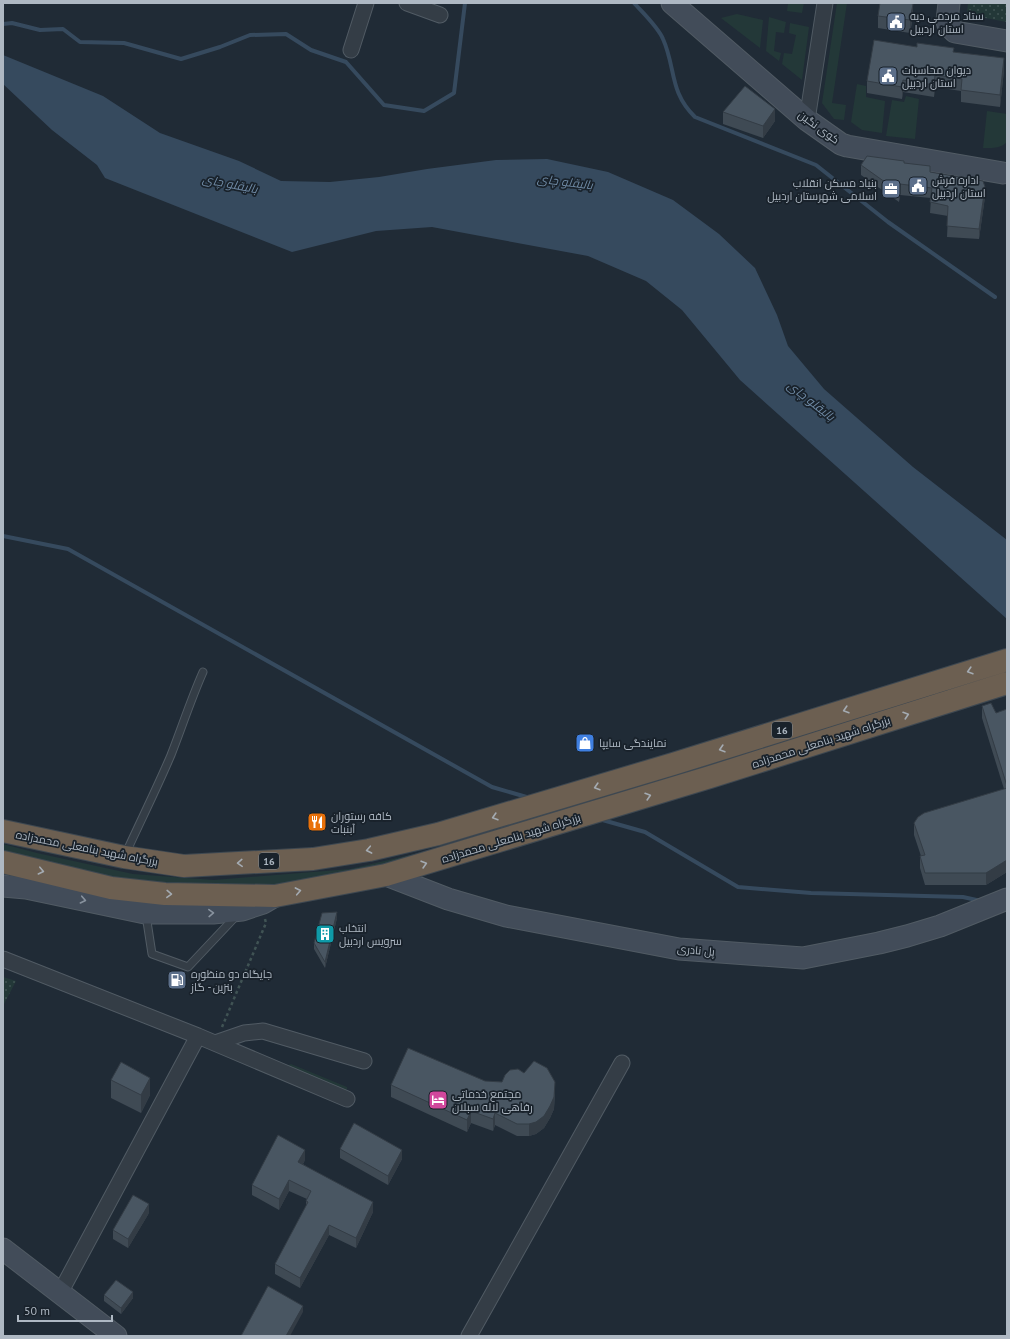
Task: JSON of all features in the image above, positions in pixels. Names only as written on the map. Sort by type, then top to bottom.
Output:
[{"type":"highway","name":"بزرگراه شهید بنامعلی محمدزاده","points":[[3,831],[124,857],[184,866],[313,859],[369,850],[438,834],[556,799],[1007,660]]},
{"type":"highway","name":"بزرگراه شهید بنامعلی محمدزاده","points":[[3,862],[111,888],[165,894],[269,899],[386,875],[574,819],[1007,683]]},
{"type":"street","points":[[351,50],[366,3]]},
{"type":"street","points":[[407,3],[440,15]]},
{"type":"street","name":"کوی نگین","points":[[672,3],[807,120],[836,141],[847,146],[1006,174]]},
{"type":"street","points":[[807,120],[825,3]]},
{"type":"street","points":[[949,3],[947,21],[948,26],[955,32],[1005,41]]},
{"type":"street","name":"پل نادری","points":[[386,875],[448,899],[506,916],[679,949],[803,958],[907,936],[940,926],[996,903]]},
{"type":"street","points":[[3,886],[26,888],[146,913],[214,913],[242,910],[269,899]]},
{"type":"street","points":[[3,959],[198,1036],[347,1099]]},
{"type":"street","points":[[214,1043],[244,1033],[263,1031],[364,1060]]},
{"type":"street","points":[[60,1293],[198,1036]]},
{"type":"street","points":[[469,1336],[622,1063]]},
{"type":"street","points":[[3,1249],[116,1336]]},
{"type":"street","points":[[3,1266],[93,1336]]},
{"type":"lane","points":[[124,857],[171,755],[192,696],[203,672]]},
{"type":"lane","points":[[146,913],[152,954],[188,966],[242,910]]},
{"type":"path","points":[[214,1043],[266,923],[269,899]]},
{"type":"green space","points":[[788,3],[804,3],[802,13],[787,11]]},
{"type":"green space","points":[[837,3],[847,3],[832,103],[846,105],[844,120],[834,119],[822,103]]},
{"type":"green space","points":[[968,3],[1007,3],[1007,22],[969,15],[967,12]]},
{"type":"green space","points":[[737,14],[763,20],[760,48],[721,18]]},
{"type":"green space","points":[[769,17],[786,22],[784,33],[776,32],[774,51],[781,53],[779,61],[766,51]]},
{"type":"green space","points":[[790,23],[809,27],[802,80],[782,64],[784,53],[792,54],[796,35],[789,33]]},
{"type":"green space","points":[[857,84],[866,86],[866,97],[885,101],[882,133],[862,130],[851,122]]},
{"type":"green space","points":[[906,96],[919,99],[915,139],[886,136],[892,100],[904,102]]},
{"type":"green space","points":[[987,111],[1007,114],[1007,142],[999,147],[983,148]]},
{"type":"green space","points":[[836,726],[394,865],[263,887],[179,888],[106,879],[3,854],[3,844],[133,874],[214,880],[350,869],[436,849]]},
{"type":"green space","points":[[3,977],[16,981],[3,1006]]},
{"type":"green space","points":[[291,1064],[347,1087],[347,1089],[345,1091],[289,1067]]},
{"type":"water","name":"بالیقلو چای","points":[[3,55],[103,96],[160,133],[239,161],[281,181],[330,182],[379,177],[496,160],[547,159],[608,172],[673,200],[719,234],[755,268],[777,315],[788,346],[824,389],[913,467],[1007,540],[1007,619],[740,380],[682,310],[646,281],[588,256],[432,227],[376,231],[292,252],[105,178],[97,165],[52,130],[3,84]]},
{"type":"building","points":[[880,3],[913,4],[910,20],[878,16]]},
{"type":"building","points":[[874,40],[917,47],[917,43],[954,48],[953,52],[1004,58],[1000,95],[961,90],[962,79],[935,75],[934,85],[903,80],[902,87],[867,81]]},
{"type":"building","points":[[745,86],[775,109],[763,126],[723,112]]},
{"type":"building","points":[[867,156],[930,166],[930,172],[983,181],[985,187],[979,229],[947,226],[948,206],[930,202],[932,188],[900,184],[899,192],[861,165]]},
{"type":"building","points":[[991,703],[996,713],[1007,709],[1007,786],[982,706]]},
{"type":"building","points":[[1007,788],[1007,860],[986,873],[925,873],[920,856],[925,855],[914,823],[918,817],[924,813]]},
{"type":"building","name":"انتخاب سرویس اردبیل","points":[[337,912],[325,962],[314,943],[322,913]]},
{"type":"building","name":"مجتمع خدماتی رفاهی لاله سبلان","points":[[408,1048],[485,1081],[502,1082],[505,1075],[510,1070],[518,1069],[524,1073],[534,1061],[547,1068],[555,1082],[554,1097],[544,1116],[536,1122],[529,1124],[517,1124],[495,1113],[493,1119],[471,1111],[467,1120],[391,1085]]},
{"type":"building","points":[[121,1062],[150,1078],[141,1095],[111,1080]]},
{"type":"building","points":[[354,1123],[402,1150],[388,1176],[340,1149]]},
{"type":"building","points":[[278,1135],[305,1150],[298,1162],[373,1202],[356,1238],[329,1225],[300,1278],[275,1264],[308,1202],[306,1201],[311,1191],[289,1180],[279,1199],[252,1185]]},
{"type":"building","points":[[133,1195],[149,1204],[128,1239],[113,1230]]},
{"type":"building","points":[[116,1280],[133,1292],[121,1308],[104,1295]]},
{"type":"building","points":[[268,1286],[303,1306],[286,1336],[241,1336]]},
{"type":"waterway","points":[[3,24],[12,23],[40,30],[63,29],[80,42],[124,43],[181,59],[220,47],[250,35],[286,34],[311,50],[346,62],[384,105],[424,111],[454,93],[465,3]]},
{"type":"waterway","points":[[634,3],[661,34],[670,60],[677,89],[687,108],[695,117],[816,165],[888,222],[995,297]]},
{"type":"waterway","points":[[3,536],[68,549],[492,787],[530,798]]},
{"type":"waterway","points":[[599,819],[645,832],[738,887],[811,893],[963,897],[981,901]]},
{"type":"place","name":"ستاد مردمی دیه استان اردبیل","points":[[896,22]]},
{"type":"place","name":"دیوان محاسبات استان اردبیل","points":[[888,76]]},
{"type":"place","name":"اداره فرش استان اردبیل","points":[[918,186]]},
{"type":"place","name":"بنیاد مسکن انقلاب اسلامی شهرستان اردبیل","points":[[891,189]]},
{"type":"place","name":"نمایندگی سایپا","points":[[585,743]]},
{"type":"place","name":"کافه رستوران آبنبات","points":[[317,822]]},
{"type":"place","name":"انتخاب سرویس اردبیل","points":[[325,934]]},
{"type":"place","name":"جایگاه دو منظوره بنزین - گاز","points":[[177,980]]},
{"type":"place","name":"مجتمع خدماتی رفاهی لاله سبلان","points":[[438,1100]]}]
